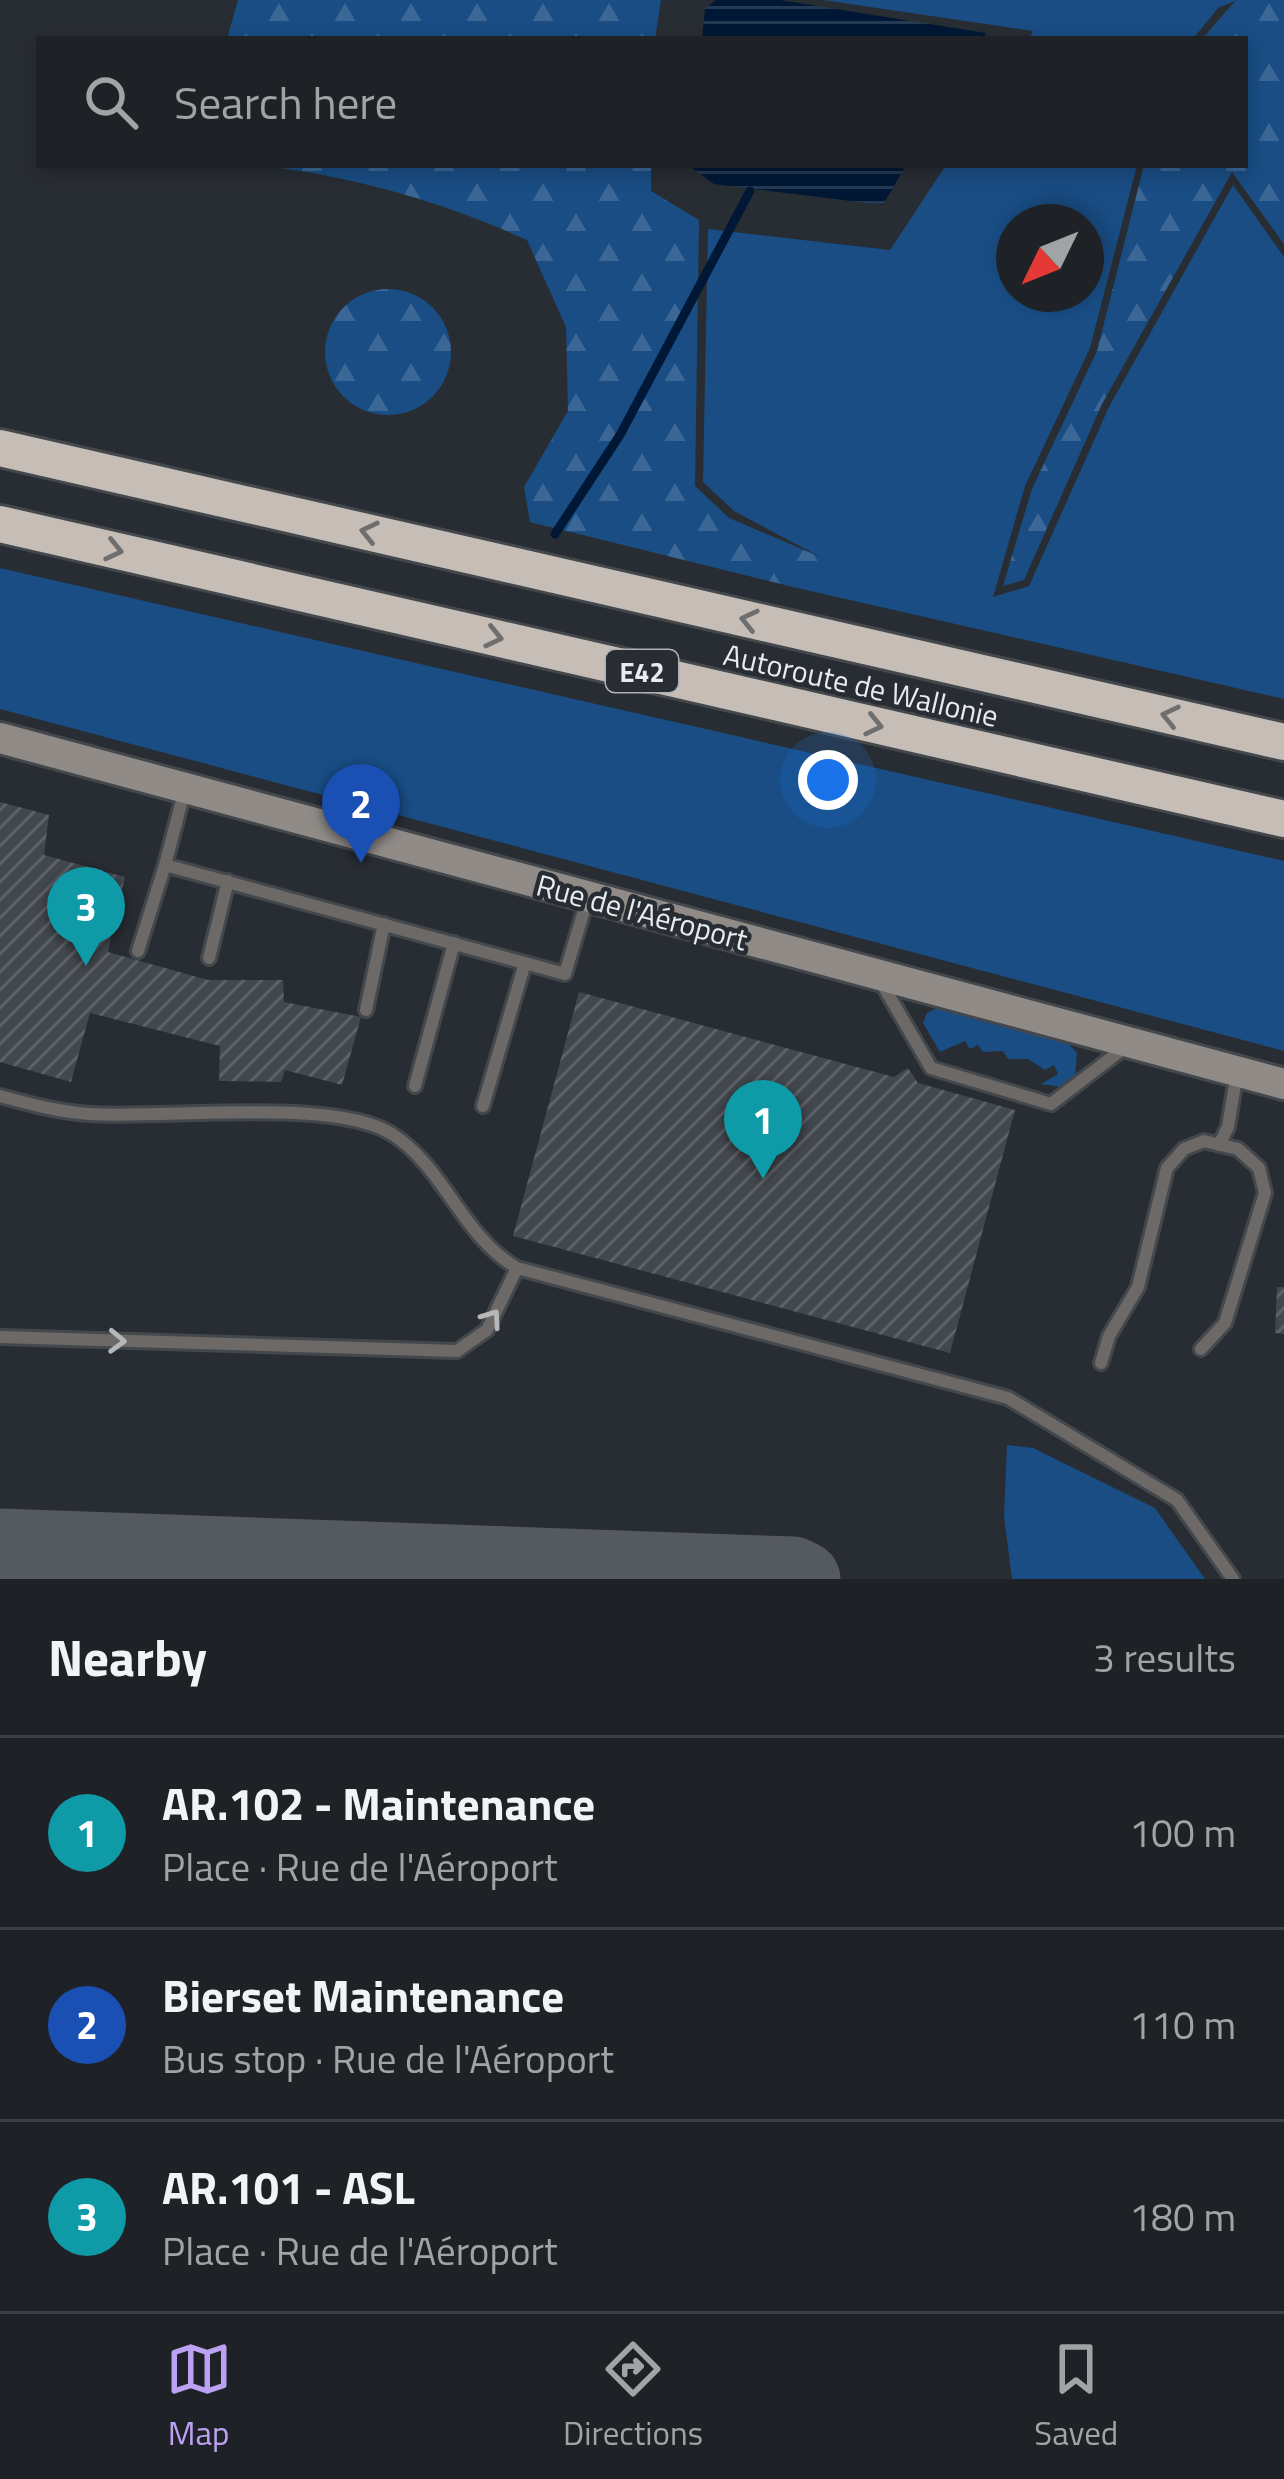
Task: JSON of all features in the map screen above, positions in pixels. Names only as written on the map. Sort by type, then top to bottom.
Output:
[{"type":"highway","name":"Autoroute de Wallonie","points":[[0,448],[1284,742]]},
{"type":"highway","name":"Autoroute de Wallonie","points":[[0,524],[1284,819]]},
{"type":"street","name":"Rue de l'Aéroport","points":[[0,738],[1284,1084]]},
{"type":"lane","points":[[138,951],[185,788]]},
{"type":"lane","points":[[165,865],[566,974],[588,898]]},
{"type":"lane","points":[[209,958],[228,881]]},
{"type":"lane","points":[[366,1010],[384,924]]},
{"type":"lane","points":[[415,1086],[454,943]]},
{"type":"lane","points":[[483,1106],[525,963]]},
{"type":"lane","points":[[878,976],[931,1068],[1051,1104],[1131,1043]]},
{"type":"lane","points":[[1219,1144],[1228,1127],[1237,1071]]},
{"type":"lane","points":[[0,1096],[91,1114],[350,1117],[392,1135],[426,1166],[475,1237],[517,1268],[1008,1398],[1177,1500],[1233,1579]]},
{"type":"lane","points":[[1101,1363],[1138,1287],[1167,1168],[1184,1149],[1204,1141],[1238,1149],[1258,1168],[1265,1193],[1226,1323],[1201,1349]]},
{"type":"lane","points":[[0,1337],[457,1351],[487,1330],[517,1268]]},
{"type":"green space","points":[[238,0],[661,0],[655,36],[228,36]]},
{"type":"green space","points":[[823,0],[1237,0],[1218,8],[1195,36],[1030,36],[1033,31]]},
{"type":"green space","points":[[1236,0],[1284,0],[1284,244],[1232,172],[1102,404],[1024,580],[1003,586],[1032,489],[1097,351],[1143,168],[1248,168],[1248,36],[1205,36]]},
{"type":"green space","points":[[277,168],[651,168],[651,191],[699,220],[695,486],[729,518],[825,559],[793,587],[530,522],[524,487],[568,411],[566,327],[527,240],[462,213],[328,176]]},
{"type":"green space","points":[[944,168],[1136,168],[1104,293],[1104,204],[996,204],[996,312],[1099,312],[1090,348],[1025,486],[993,597],[1029,586],[1109,407],[1233,185],[1284,257],[1284,699],[793,587],[824,559],[734,511],[703,482],[708,229],[890,250]]},
{"type":"green space","points":[[388,289],[412,293],[433,307],[447,328],[451,352],[447,376],[433,397],[412,411],[388,415],[364,411],[343,397],[329,376],[325,352],[329,328],[343,307],[364,293]]},
{"type":"green space","points":[[0,568],[1284,861],[1284,1051],[0,709]]},
{"type":"green space","points":[[939,1007],[1065,1040],[1077,1053],[1075,1077],[1062,1087],[1041,1084],[1058,1074],[1054,1065],[1045,1070],[1028,1059],[1008,1059],[1003,1051],[983,1052],[978,1045],[970,1049],[965,1041],[940,1052],[923,1023],[927,1013]]},
{"type":"green space","points":[[1007,1445],[1033,1448],[1155,1508],[1205,1579],[1012,1579],[1004,1516]]},
{"type":"shaded area","points":[[716,0],[780,0],[986,33],[702,36],[705,8]]},
{"type":"shaded area","points":[[692,168],[904,168],[883,205],[714,184]]},
{"type":"building","points":[[0,802],[49,815],[44,855],[125,877],[108,952],[208,980],[283,980],[284,1002],[361,1017],[342,1085],[285,1070],[281,1082],[219,1081],[220,1046],[90,1013],[71,1082],[0,1062]]},
{"type":"building","points":[[579,992],[894,1077],[908,1068],[918,1083],[1015,1110],[950,1353],[513,1236]]},
{"type":"building","points":[[1277,1287],[1284,1287],[1284,1334],[1275,1333]]},
{"type":"waterway","points":[[555,534],[620,435],[750,191]]},
{"type":"taxiway","points":[[0,1546],[793,1574],[803,1579]]},
{"type":"place","name":"Bierset Maintenance","points":[[361,863]]},
{"type":"place","name":"AR.101 - ASL","points":[[86,966]]},
{"type":"place","name":"AR.102 - Maintenance","points":[[763,1179]]}]
